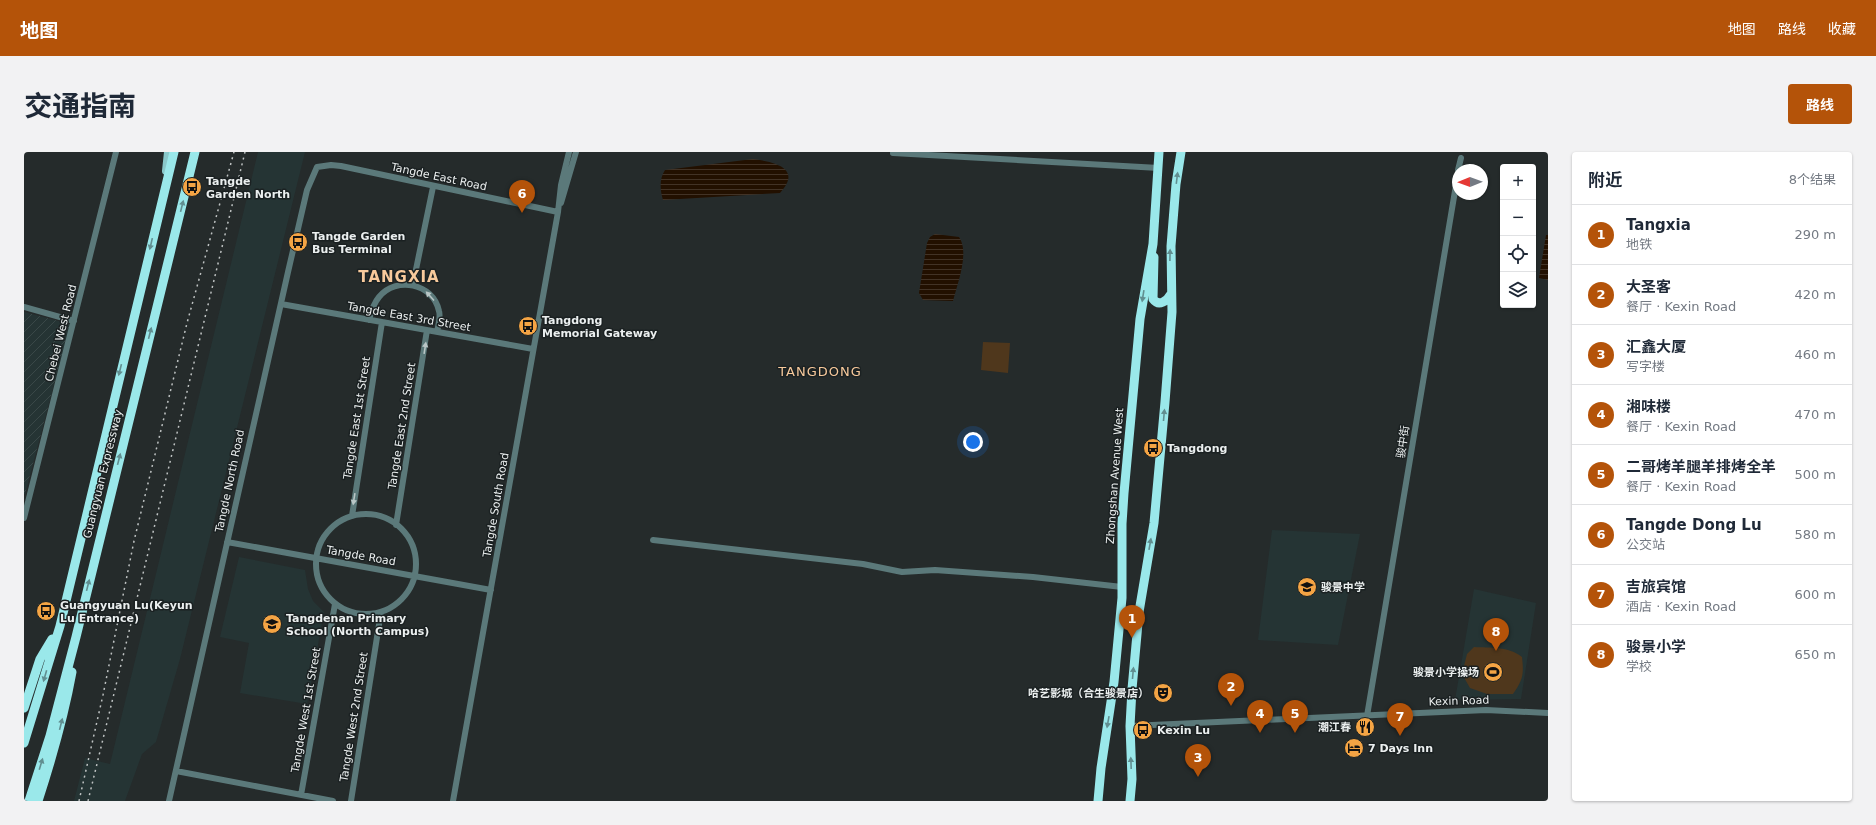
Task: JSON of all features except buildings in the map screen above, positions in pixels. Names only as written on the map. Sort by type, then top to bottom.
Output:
[{"type":"highway","name":"Guangyuan Expressway","points":[[24,744],[60,626],[174,152]]},
{"type":"highway","name":"Guangyuan Expressway","points":[[29,801],[50,736],[76,636],[195,152]]},
{"type":"highway","name":"Zhongshan Avenue West","points":[[1098,801],[1101,768],[1114,682],[1122,587],[1122,524],[1130,422],[1140,318],[1153,244],[1159,152]]},
{"type":"highway","points":[[1130,801],[1132,779],[1130,726],[1139,612],[1154,523],[1171,322],[1171,238],[1176,184],[1181,152]]},
{"type":"highway","points":[[1153,244],[1155,268],[1153,299],[1162,303],[1168,300],[1171,294]]},
{"type":"highway","points":[[24,708],[40,659],[60,626]]},
{"type":"highway","points":[[38,801],[55,750],[66,706],[76,636]]},
{"type":"main road","points":[[163,194],[168,152]]},
{"type":"street","name":"Chebei West Road","points":[[24,518],[116,152]]},
{"type":"street","points":[[558,212],[561,185],[569,152]]},
{"type":"street","points":[[558,212],[576,152]]},
{"type":"street","points":[[893,153],[1159,168]]},
{"type":"street","name":"骏中街","points":[[1459,164],[1460,158]]},
{"type":"street","name":"Tangde East Road","points":[[316,167],[331,165],[341,166],[433,187],[558,212]]},
{"type":"street","name":"Tangde North Road","points":[[169,801],[304,202],[316,167]]},
{"type":"street","points":[[413,284],[433,187]]},
{"type":"street","name":"骏中街","points":[[1367,716],[1453,200]]},
{"type":"street","name":"Tangde South Road","points":[[453,801],[558,212]]},
{"type":"street","points":[[369,320],[378,297],[388,289],[403,284],[413,284],[425,290],[435,301],[440,311],[437,332]]},
{"type":"street","name":"Tangde East 3rd Street","points":[[281,304],[533,349]]},
{"type":"street","points":[[24,307],[74,321]]},
{"type":"street","name":"Tangde East 1st Street","points":[[352,516],[382,322]]},
{"type":"street","name":"Tangde East 2nd Street","points":[[396,525],[428,330]]},
{"type":"street","points":[[375,515],[396,525],[402,530],[412,544],[416,561],[411,585],[402,599],[381,612],[357,614],[335,604],[320,584],[316,568],[316,558],[320,543],[330,529],[340,521],[352,516],[375,515]]},
{"type":"street","points":[[653,540],[863,564],[902,572],[942,571],[1122,587]]},
{"type":"street","name":"Tangde Road","points":[[227,542],[491,590]]},
{"type":"street","name":"Tangde West 1st Street","points":[[301,795],[335,604]]},
{"type":"street","name":"Tangde West 2nd Street","points":[[350,801],[381,612]]},
{"type":"street","name":"Kexin Road","points":[[1130,726],[1486,710],[1548,713]]},
{"type":"street","points":[[176,771],[333,801]]},
{"type":"street","points":[[288,793],[288,801]]},
{"type":"shaded area","points":[[258,152],[305,152],[180,659],[156,742],[142,754],[125,801],[74,801],[85,758],[110,764]]},
{"type":"shaded area","points":[[753,159],[777,164],[787,172],[788,178],[786,184],[780,193],[663,200],[661,185],[665,170]]},
{"type":"shaded area","points":[[935,234],[959,237],[962,243],[962,269],[953,301],[923,300],[919,293],[927,243],[930,237]]},
{"type":"shaded area","points":[[1546,235],[1548,235],[1548,280],[1539,278]]},
{"type":"shaded area","points":[[24,312],[70,324],[25,494],[24,494]]},
{"type":"shaded area","points":[[983,342],[1010,343],[1008,373],[981,370]]},
{"type":"shaded area","name":"骏景中学","points":[[1272,530],[1360,534],[1338,645],[1258,640]]},
{"type":"shaded area","name":"Tangdenan Primary School (North Campus)","points":[[239,557],[305,570],[308,589],[313,601],[324,612],[307,704],[240,693],[249,643],[220,637]]},
{"type":"shaded area","points":[[1474,589],[1536,603],[1521,699],[1455,700]]},
{"type":"shaded area","name":"骏景小学操场","points":[[1474,647],[1505,649],[1517,653],[1522,657],[1522,677],[1513,694],[1487,694],[1470,688],[1462,674],[1467,654]]},
{"type":"railway","points":[[79,801],[103,695],[134,541],[187,323],[234,152]]},
{"type":"railway","points":[[88,801],[245,152]]},
{"type":"place","name":"Tangde Garden North","points":[[192,187]]},
{"type":"place","name":"Tangde Dong Lu","points":[[522,213]]},
{"type":"place","name":"Tangde Garden Bus Terminal","points":[[298,242]]},
{"type":"place","name":"Tangdong Memorial Gateway","points":[[528,326]]},
{"type":"place","name":"Tangdong","points":[[1153,448]]},
{"type":"place","name":"骏景中学","points":[[1307,587]]},
{"type":"place","name":"Guangyuan Lu(Keyun Lu Entrance)","points":[[46,611]]},
{"type":"place","name":"Tangdenan Primary School (North Campus)","points":[[272,624]]},
{"type":"place","name":"Tangxia","points":[[1132,638]]},
{"type":"place","name":"骏景小学","points":[[1496,651]]},
{"type":"place","name":"骏景小学操场","points":[[1493,672]]},
{"type":"place","name":"哈艺影城（合生骏景店）","points":[[1163,693]]},
{"type":"place","name":"大圣客","points":[[1231,706]]},
{"type":"place","name":"潮江春","points":[[1365,727]]},
{"type":"place","name":"Kexin Lu","points":[[1143,730]]},
{"type":"place","name":"湘味楼","points":[[1260,733]]},
{"type":"place","name":"二哥烤羊腿羊排烤全羊","points":[[1295,733]]},
{"type":"place","name":"吉旅宾馆","points":[[1400,736]]},
{"type":"place","name":"7 Days Inn","points":[[1354,748]]},
{"type":"place","name":"汇鑫大厦","points":[[1198,777]]},
{"type":"district","name":"TANGXIA","points":[[399,277]]},
{"type":"district","name":"TANGDONG","points":[[820,371]]}]
